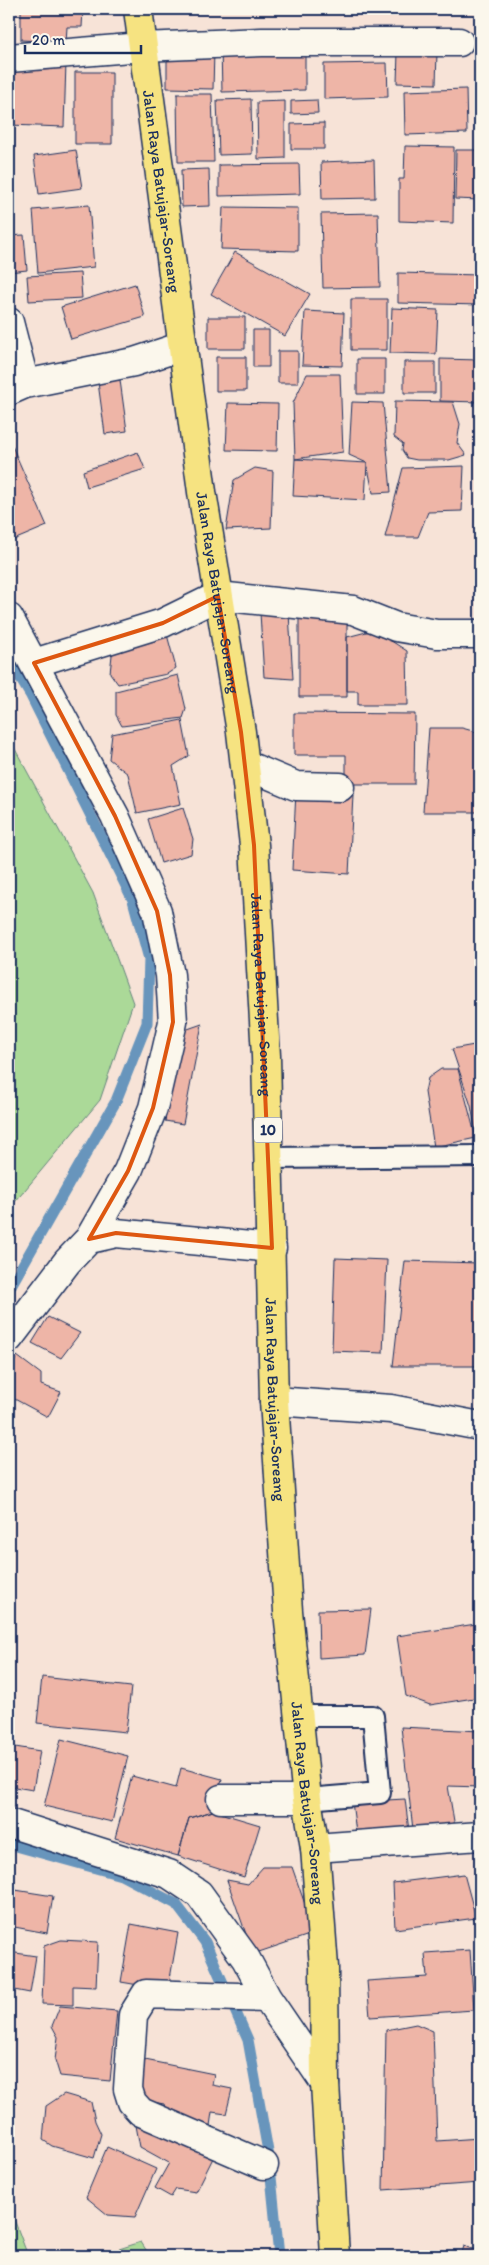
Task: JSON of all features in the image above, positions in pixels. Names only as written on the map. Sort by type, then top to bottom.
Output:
[{"type":"highway","name":"Jalan Raya Batujajar-Soreang","points":[[138,9],[218,596],[246,765],[254,845],[269,1158],[274,1401],[288,1611],[300,1716],[306,1798],[315,1848],[324,1967],[325,2083],[335,2256]]},
{"type":"street","points":[[9,58],[142,47],[262,42],[459,42]]},
{"type":"street","points":[[9,322],[17,387],[134,362],[183,346]]},
{"type":"street","points":[[34,662],[163,623],[218,596],[353,610],[396,627],[437,634],[480,634]]},
{"type":"street","points":[[9,618],[115,816],[157,911],[170,975],[173,1022],[153,1108],[128,1171],[89,1239],[67,1262],[9,1338]]},
{"type":"street","points":[[246,765],[296,786],[340,787]]},
{"type":"street","points":[[89,1239],[116,1233],[272,1248]]},
{"type":"street","points":[[274,1401],[391,1408],[480,1426]]},
{"type":"street","points":[[221,1798],[306,1798]]},
{"type":"street","points":[[9,1823],[169,1874],[200,1894],[246,1959],[258,1998],[325,2083]]},
{"type":"street","points":[[315,1848],[480,1836]]},
{"type":"street","points":[[258,1998],[146,1994],[134,2015],[128,2089],[132,2102],[140,2112],[264,2165]]},
{"type":"lane","points":[[269,1158],[480,1156]]},
{"type":"lane","points":[[300,1716],[373,1716],[380,1793],[306,1798]]},
{"type":"highlighted area","points":[[218,596],[241,732],[254,845],[272,1248],[116,1233],[89,1239],[128,1171],[153,1108],[173,1022],[170,975],[157,911],[115,816],[34,663],[163,623]]},
{"type":"green space","points":[[9,738],[93,893],[133,1003],[100,1100],[10,1208]]},
{"type":"green space","points":[[9,2206],[28,2256],[9,2256]]},
{"type":"green space","points":[[141,2242],[150,2256],[115,2256],[119,2249]]},
{"type":"building","points":[[21,9],[83,9],[82,27],[67,27],[66,42],[21,40]]},
{"type":"building","points":[[305,45],[305,90],[222,92],[221,47]]},
{"type":"building","points":[[167,51],[214,51],[213,89],[167,88]]},
{"type":"building","points":[[398,52],[437,52],[436,84],[397,83]]},
{"type":"building","points":[[9,60],[66,62],[64,127],[9,125]]},
{"type":"building","points":[[387,63],[388,97],[324,99],[324,64]]},
{"type":"building","points":[[75,72],[112,72],[112,144],[75,144]]},
{"type":"building","points":[[466,89],[467,133],[405,135],[404,91]]},
{"type":"building","points":[[177,94],[212,94],[214,162],[178,162]]},
{"type":"building","points":[[251,99],[252,154],[219,155],[217,100]]},
{"type":"building","points":[[317,100],[318,113],[291,114],[291,101]]},
{"type":"building","points":[[285,101],[285,158],[258,159],[257,102]]},
{"type":"building","points":[[324,123],[324,149],[291,149],[291,124]]},
{"type":"building","points":[[405,146],[454,147],[453,223],[399,221],[399,179],[404,179]]},
{"type":"building","points":[[76,150],[82,188],[39,194],[34,156]]},
{"type":"building","points":[[456,150],[480,150],[480,200],[455,199]]},
{"type":"building","points":[[374,160],[375,198],[322,199],[321,162]]},
{"type":"building","points":[[299,164],[300,194],[219,196],[219,165]]},
{"type":"building","points":[[209,169],[210,206],[182,207],[181,170]]},
{"type":"building","points":[[89,205],[94,267],[38,273],[33,210]]},
{"type":"building","points":[[223,207],[298,208],[298,251],[221,249]]},
{"type":"building","points":[[378,213],[380,287],[323,288],[321,214]]},
{"type":"building","points":[[24,235],[27,270],[9,272],[9,236]]},
{"type":"building","points":[[235,252],[310,294],[285,336],[211,294]]},
{"type":"building","points":[[80,273],[82,298],[29,301],[27,276]]},
{"type":"building","points":[[398,273],[480,275],[480,305],[398,303]]},
{"type":"building","points":[[135,284],[145,317],[71,339],[61,307]]},
{"type":"building","points":[[351,299],[387,299],[387,350],[351,350]]},
{"type":"building","points":[[392,308],[438,310],[436,354],[390,353]]},
{"type":"building","points":[[305,311],[344,313],[342,366],[302,365]]},
{"type":"building","points":[[208,317],[245,317],[245,349],[208,349]]},
{"type":"building","points":[[253,330],[269,330],[269,367],[253,367]]},
{"type":"building","points":[[278,351],[298,351],[298,383],[278,383]]},
{"type":"building","points":[[216,357],[246,357],[246,391],[216,391]]},
{"type":"building","points":[[357,359],[385,359],[385,394],[357,394]]},
{"type":"building","points":[[440,359],[480,360],[480,402],[440,401]]},
{"type":"building","points":[[404,362],[435,362],[435,393],[404,393]]},
{"type":"building","points":[[119,373],[127,431],[105,434],[97,375]]},
{"type":"building","points":[[307,374],[340,374],[343,452],[295,459],[293,403]]},
{"type":"building","points":[[395,401],[453,402],[460,424],[457,443],[466,455],[449,460],[417,460],[407,458],[402,450],[403,444],[394,437]]},
{"type":"building","points":[[352,402],[383,403],[391,492],[373,493],[367,463],[349,455]]},
{"type":"building","points":[[228,403],[278,404],[277,451],[226,450]]},
{"type":"building","points":[[9,439],[47,526],[9,542]]},
{"type":"building","points":[[138,452],[145,469],[87,487],[83,471]]},
{"type":"building","points":[[295,459],[367,463],[365,500],[293,496]]},
{"type":"building","points":[[464,466],[462,511],[428,512],[418,537],[385,537],[403,468]]},
{"type":"building","points":[[255,468],[273,471],[271,528],[226,530],[234,480]]},
{"type":"building","points":[[260,613],[289,613],[293,679],[264,677]]},
{"type":"building","points":[[299,614],[347,614],[347,697],[299,697]]},
{"type":"building","points":[[374,630],[407,651],[408,705],[358,705],[358,691],[347,691],[347,637]]},
{"type":"building","points":[[166,631],[176,668],[167,674],[118,684],[110,673],[113,646]]},
{"type":"building","points":[[178,675],[186,709],[183,718],[122,726],[116,715],[116,691]]},
{"type":"building","points":[[294,713],[415,714],[414,784],[346,784],[346,755],[294,755]]},
{"type":"building","points":[[182,720],[189,756],[173,766],[181,804],[137,813],[128,774],[109,759],[112,734]]},
{"type":"building","points":[[429,728],[462,728],[480,733],[480,812],[423,812]]},
{"type":"building","points":[[296,792],[353,795],[349,874],[292,870]]},
{"type":"building","points":[[183,808],[193,839],[191,854],[161,863],[148,819]]},
{"type":"building","points":[[202,1024],[183,1124],[165,1121],[182,1031]]},
{"type":"building","points":[[480,1044],[480,1153],[471,1106],[452,1049]]},
{"type":"building","points":[[441,1069],[458,1069],[476,1138],[434,1147],[425,1092],[428,1078]]},
{"type":"building","points":[[335,1258],[387,1260],[383,1353],[332,1351]]},
{"type":"building","points":[[405,1261],[480,1263],[480,1366],[393,1366]]},
{"type":"building","points":[[48,1317],[80,1333],[61,1358],[32,1343]]},
{"type":"building","points":[[17,1356],[41,1374],[41,1385],[61,1392],[48,1417],[9,1396],[9,1374]]},
{"type":"building","points":[[371,1609],[365,1655],[319,1658],[318,1610]]},
{"type":"building","points":[[476,1624],[480,1650],[480,1697],[430,1705],[406,1696],[397,1636]]},
{"type":"building","points":[[42,1677],[131,1687],[126,1732],[37,1723]]},
{"type":"building","points":[[401,1727],[480,1731],[480,1787],[448,1786],[456,1833],[414,1838]]},
{"type":"building","points":[[61,1739],[128,1756],[112,1822],[44,1806]]},
{"type":"building","points":[[9,1746],[40,1751],[33,1790],[9,1786]]},
{"type":"building","points":[[181,1768],[222,1779],[213,1811],[189,1818],[178,1856],[115,1838],[132,1776],[176,1788]]},
{"type":"building","points":[[405,1799],[410,1839],[357,1840],[352,1802]]},
{"type":"building","points":[[213,1811],[260,1825],[244,1877],[178,1856],[189,1818]]},
{"type":"building","points":[[263,1867],[292,1867],[315,1933],[253,1954],[227,1880],[248,1884]]},
{"type":"building","points":[[464,1874],[476,1918],[395,1929],[393,1883]]},
{"type":"building","points":[[9,1889],[53,1896],[47,1933],[9,1926]]},
{"type":"building","points":[[131,1924],[178,1933],[168,1990],[121,1982]]},
{"type":"building","points":[[61,1940],[98,1942],[96,1987],[73,1986],[73,2005],[42,2004],[44,1946]]},
{"type":"building","points":[[470,1950],[474,2010],[370,2017],[367,1981],[427,1977],[425,1953]]},
{"type":"building","points":[[9,1952],[36,1956],[30,1993],[9,1989]]},
{"type":"building","points":[[9,1996],[14,1997],[9,2023]]},
{"type":"building","points":[[60,2006],[117,2011],[110,2081],[60,2076],[55,2060],[58,2037],[52,2026]]},
{"type":"building","points":[[416,2024],[433,2031],[437,2141],[480,2138],[480,2183],[383,2190],[386,2030]]},
{"type":"building","points":[[145,2060],[214,2074],[212,2085],[232,2089],[226,2114],[212,2112],[210,2126],[169,2118],[164,2104],[137,2099]]},
{"type":"building","points":[[64,2094],[91,2102],[95,2121],[101,2134],[94,2158],[52,2146],[43,2140],[46,2106]]},
{"type":"building","points":[[135,2120],[214,2156],[196,2192],[176,2189],[171,2197],[155,2188],[169,2163],[140,2147]]},
{"type":"building","points":[[107,2147],[156,2169],[135,2217],[108,2215],[86,2197]]},
{"type":"building","points":[[464,2246],[480,2251],[480,2256],[461,2256]]},
{"type":"waterway","points":[[9,660],[31,696],[133,900],[149,959],[147,1023],[116,1101],[9,1289]]},
{"type":"waterway","points":[[9,1844],[121,1875],[176,1904],[205,1942],[248,2040],[269,2157],[279,2256]]}]
